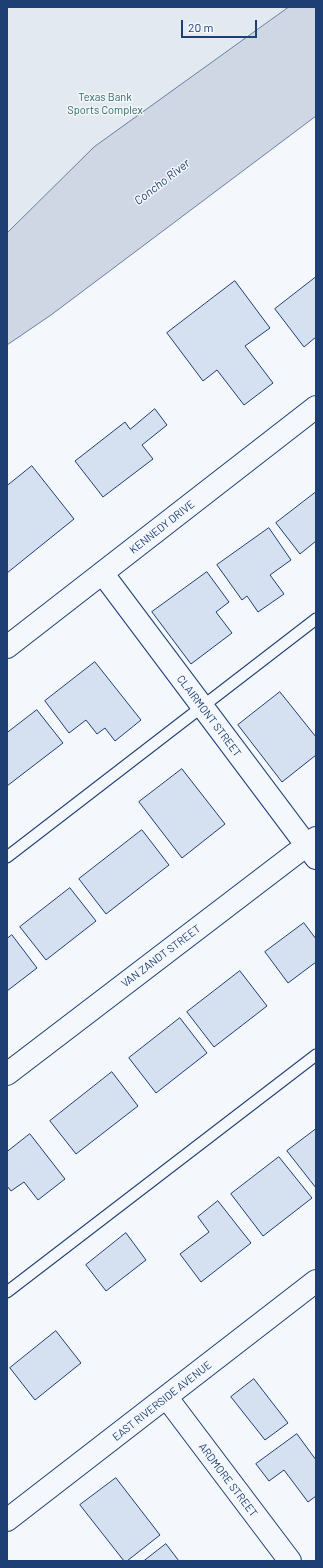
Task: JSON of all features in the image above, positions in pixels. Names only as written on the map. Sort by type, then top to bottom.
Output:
[{"type":"street","name":"KENNEDY DRIVE","points":[[7,647],[103,574],[316,407]]},
{"type":"street","name":"CLAIRMONT STREET","points":[[103,574],[202,707],[313,847]]},
{"type":"street","name":"VAN ZANDT STREET","points":[[7,1074],[313,847]]},
{"type":"street","name":"EAST RIVERSIDE AVENUE","points":[[7,1520],[167,1398],[316,1281]]},
{"type":"street","name":"ARDMORE STREET","points":[[167,1398],[290,1561]]},
{"type":"lane","points":[[7,857],[316,619]]},
{"type":"lane","points":[[7,1292],[316,1055]]},
{"type":"green space","name":"Texas Bank Sports Complex","points":[[7,7],[316,7],[7,304]]},
{"type":"water","name":"Concho River","points":[[289,7],[316,7],[316,116],[51,315],[7,345],[7,233],[94,147]]},
{"type":"building","points":[[316,277],[316,337],[304,347],[275,309]]},
{"type":"building","points":[[235,281],[270,328],[245,346],[273,383],[244,405],[217,370],[203,381],[167,333]]},
{"type":"building","points":[[155,409],[167,425],[142,445],[153,459],[103,497],[75,461],[125,422],[130,429]]},
{"type":"building","points":[[32,466],[74,519],[7,573],[7,486]]},
{"type":"building","points":[[316,492],[316,541],[300,554],[276,523]]},
{"type":"building","points":[[269,528],[291,560],[270,575],[284,594],[258,612],[247,596],[242,600],[217,565]]},
{"type":"building","points":[[207,572],[229,602],[216,612],[232,633],[191,664],[152,612]]},
{"type":"building","points":[[95,662],[141,720],[115,741],[105,728],[97,734],[86,720],[69,733],[45,701]]},
{"type":"building","points":[[280,692],[316,737],[316,755],[282,782],[238,725]]},
{"type":"building","points":[[37,710],[63,743],[7,786],[7,733]]},
{"type":"building","points":[[182,769],[225,824],[182,858],[139,802]]},
{"type":"building","points":[[142,830],[169,865],[106,914],[79,879]]},
{"type":"building","points":[[70,888],[96,921],[46,960],[20,927]]},
{"type":"building","points":[[304,923],[316,939],[316,962],[288,983],[265,952]]},
{"type":"building","points":[[12,935],[37,968],[7,991],[7,939]]},
{"type":"building","points":[[240,971],[267,1006],[214,1047],[187,1012]]},
{"type":"building","points":[[180,1018],[207,1053],[156,1093],[129,1058]]},
{"type":"building","points":[[112,1072],[138,1106],[76,1154],[50,1121]]},
{"type":"building","points":[[316,1129],[316,1188],[287,1151]]},
{"type":"building","points":[[30,1134],[65,1179],[38,1200],[24,1182],[11,1191],[7,1186],[7,1152]]},
{"type":"building","points":[[279,1157],[312,1198],[263,1236],[231,1194]]},
{"type":"building","points":[[218,1201],[251,1243],[201,1282],[180,1254],[209,1232],[198,1217]]},
{"type":"building","points":[[126,1233],[146,1260],[106,1291],[86,1265]]},
{"type":"building","points":[[56,1331],[81,1363],[35,1400],[10,1368]]},
{"type":"building","points":[[254,1379],[288,1423],[265,1440],[231,1397]]},
{"type":"building","points":[[297,1434],[316,1460],[316,1496],[308,1502],[284,1470],[269,1481],[256,1464]]},
{"type":"building","points":[[116,1478],[160,1535],[127,1561],[124,1561],[80,1505]]},
{"type":"building","points":[[166,1544],[179,1561],[144,1561]]}]
